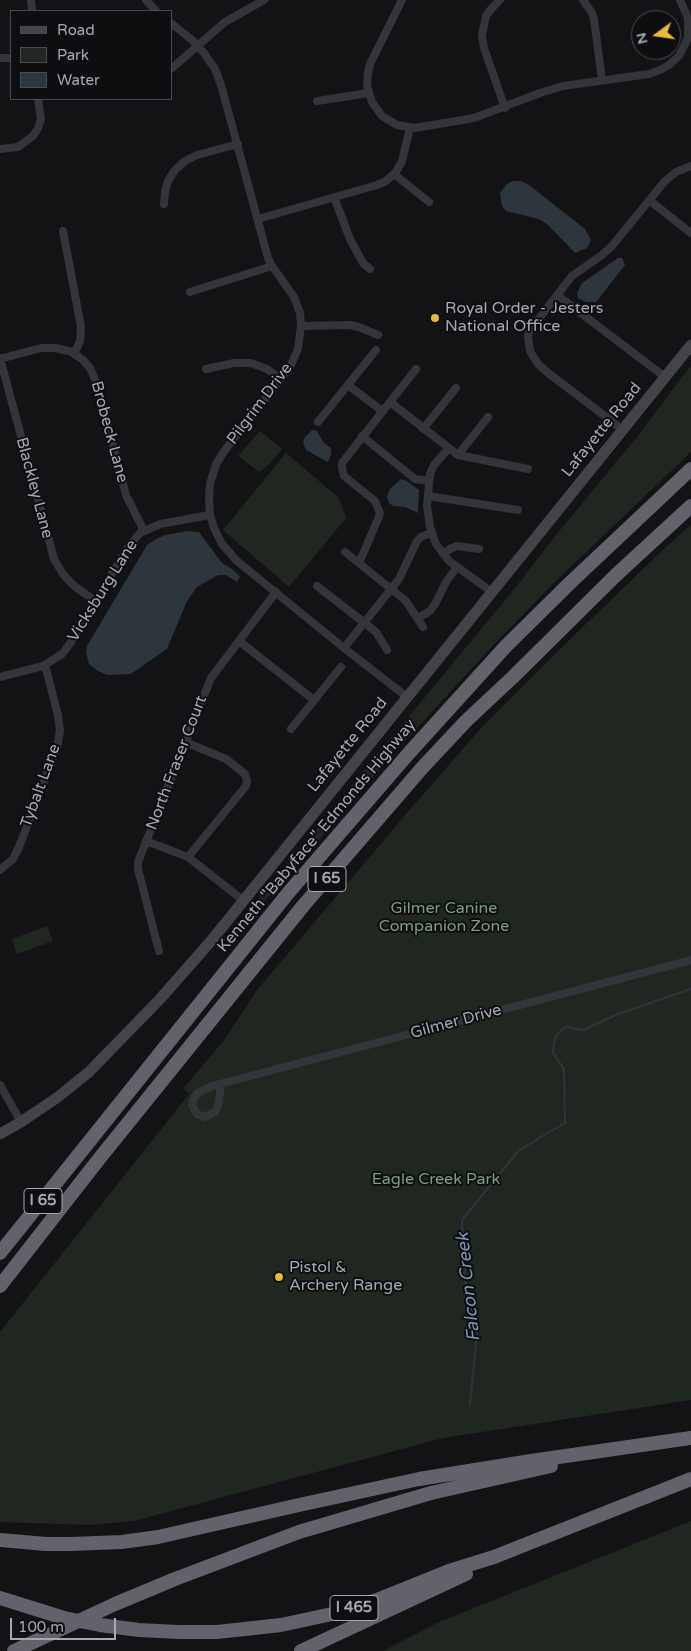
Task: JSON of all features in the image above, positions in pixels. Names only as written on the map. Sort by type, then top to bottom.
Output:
[{"type":"highway","name":"Kenneth \"Babyface\" Edmonds Highway","points":[[0,1253],[289,892],[408,753],[506,646],[691,469]]},
{"type":"highway","name":"I 65","points":[[0,1286],[99,1159],[303,906],[422,768],[466,721],[616,575],[691,506]]},
{"type":"highway","points":[[0,1238],[83,1147]]},
{"type":"highway","points":[[0,1540],[46,1544],[80,1544],[122,1542],[158,1537],[299,1504],[420,1479],[691,1438]]},
{"type":"highway","points":[[14,1651],[114,1604],[250,1550],[323,1524],[440,1490],[662,1443]]},
{"type":"highway","name":"I 465","points":[[0,1598],[52,1615],[100,1625],[165,1632],[230,1631],[281,1625],[345,1610],[377,1600],[449,1571],[494,1557],[691,1479]]},
{"type":"highway","points":[[301,1651],[475,1570],[494,1557]]},
{"type":"main road","name":"Lafayette Road","points":[[0,1134],[58,1097],[89,1072],[160,999],[212,941],[691,346]]},
{"type":"street","points":[[146,0],[155,10]]},
{"type":"street","points":[[172,68],[233,16],[264,0]]},
{"type":"street","points":[[402,0],[371,62],[367,83],[374,105],[382,116],[394,123],[410,128],[461,121],[505,108],[553,89],[654,72],[665,68],[674,61],[682,50],[688,31],[686,11],[680,0]]},
{"type":"street","points":[[500,0],[486,16],[482,35],[484,48],[505,108]]},
{"type":"street","points":[[583,0],[594,16],[602,80]]},
{"type":"street","name":"Pilgrim Drive","points":[[172,24],[198,45],[215,69],[272,266],[294,296],[302,326],[297,352],[290,367],[217,462],[210,484],[210,514],[215,531],[225,548],[237,561],[408,697]]},
{"type":"street","points":[[317,101],[369,93]]},
{"type":"street","points":[[0,149],[18,147],[33,136],[41,118],[38,100]]},
{"type":"street","points":[[258,218],[386,181],[394,174],[402,161],[410,128]]},
{"type":"street","points":[[164,204],[168,181],[184,161],[200,154],[238,144]]},
{"type":"street","points":[[622,430],[547,372],[533,357],[528,344],[530,330],[572,276],[612,246],[649,200],[673,174],[691,166]]},
{"type":"street","points":[[394,174],[429,202]]},
{"type":"street","points":[[334,197],[353,246],[363,263],[370,269]]},
{"type":"street","points":[[649,200],[691,233]]},
{"type":"street","points":[[63,231],[80,320],[81,337],[74,354]]},
{"type":"street","points":[[190,292],[272,266]]},
{"type":"street","points":[[557,295],[665,377]]},
{"type":"street","points":[[302,326],[350,324],[378,335]]},
{"type":"street","name":"Brobeck Lane","points":[[0,359],[49,347],[62,349],[74,354],[90,368],[97,384],[126,495],[144,531]]},
{"type":"street","points":[[318,422],[376,350]]},
{"type":"street","name":"Blackley Lane","points":[[0,359],[54,559],[67,580],[96,601]]},
{"type":"street","points":[[206,369],[248,362],[264,367],[281,379]]},
{"type":"street","points":[[359,563],[380,513],[375,502],[343,474],[343,461],[416,369]]},
{"type":"street","points":[[348,385],[382,412]]},
{"type":"street","points":[[423,429],[456,388]]},
{"type":"street","points":[[390,402],[458,455],[528,469]]},
{"type":"street","points":[[458,455],[488,417]]},
{"type":"street","points":[[362,436],[415,479],[429,481]]},
{"type":"street","points":[[448,449],[432,470],[429,481],[427,510],[432,533],[443,554],[457,567],[492,592]]},
{"type":"street","points":[[428,496],[518,510]]},
{"type":"street","name":"Vicksburg Lane","points":[[0,677],[45,665],[55,660],[64,652],[132,542],[144,531],[160,524],[210,514]]},
{"type":"street","points":[[344,648],[399,579],[416,541],[432,533]]},
{"type":"street","points":[[443,554],[456,546],[479,549]]},
{"type":"street","points":[[345,552],[410,606],[423,627]]},
{"type":"street","points":[[418,618],[436,604],[446,582],[457,567]]},
{"type":"street","points":[[317,586],[378,635],[387,650]]},
{"type":"street","name":"North Fraser Court","points":[[159,952],[138,869],[138,862],[211,678],[276,592]]},
{"type":"street","points":[[239,640],[314,700]]},
{"type":"street","name":"Tybalt Lane","points":[[0,870],[13,859],[19,847],[57,748],[60,731],[58,715],[45,665]]},
{"type":"street","points":[[291,729],[341,667]]},
{"type":"street","points":[[185,742],[226,759],[244,774],[247,780],[246,786],[188,857]]},
{"type":"street","points":[[146,841],[188,857],[244,901]]},
{"type":"street","name":"Gilmer Drive","points":[[221,1084],[219,1103],[215,1112],[205,1117],[197,1114],[192,1105],[194,1098],[198,1093],[212,1086],[691,960]]},
{"type":"street","points":[[0,1085],[21,1122]]},
{"type":"green space","points":[[691,366],[691,452],[558,579],[499,639],[392,755],[274,892],[260,905],[254,904],[515,588],[641,432]]},
{"type":"green space","points":[[260,431],[282,449],[269,465],[259,472],[238,456]]},
{"type":"green space","points":[[286,453],[339,498],[346,518],[289,587],[223,530]]},
{"type":"green space","name":"Eagle Creek Park","points":[[691,525],[691,1400],[443,1438],[134,1521],[89,1525],[0,1522],[0,1332],[189,1094],[183,1089],[224,1040],[257,990],[406,814],[482,727],[559,650]]},
{"type":"green space","points":[[47,926],[53,941],[17,954],[12,939]]},
{"type":"green space","points":[[691,1521],[691,1651],[383,1651],[439,1622]]},
{"type":"water","points":[[513,181],[521,181],[529,185],[585,229],[591,240],[587,248],[575,253],[547,224],[539,219],[506,211],[502,206],[500,193],[507,184]]},
{"type":"water","points":[[618,258],[622,258],[625,265],[596,302],[586,302],[578,298],[577,293],[582,283]]},
{"type":"water","points":[[312,430],[317,431],[324,443],[331,448],[328,462],[306,450],[303,443],[305,437]]},
{"type":"water","points":[[401,479],[419,490],[418,513],[405,507],[393,506],[389,503],[387,497],[390,489]]},
{"type":"water","points":[[188,531],[199,532],[222,563],[240,577],[237,582],[226,575],[218,575],[197,587],[187,601],[167,649],[131,674],[107,675],[98,671],[89,664],[86,653],[87,646],[147,545],[165,535]]},
{"type":"waterway","name":"Falcon Creek","points":[[470,1405],[477,1333],[465,1280],[462,1220],[519,1150],[565,1123],[564,1069],[553,1053],[555,1037],[565,1027],[583,1030],[618,1014],[691,989]]},
{"type":"place","name":"Royal Order - Jesters National Office","points":[[435,318]]},
{"type":"place","name":"Pistol & Archery Range","points":[[279,1277]]},
{"type":"park label","name":"Gilmer Canine Companion Zone","points":[[444,918]]}]
